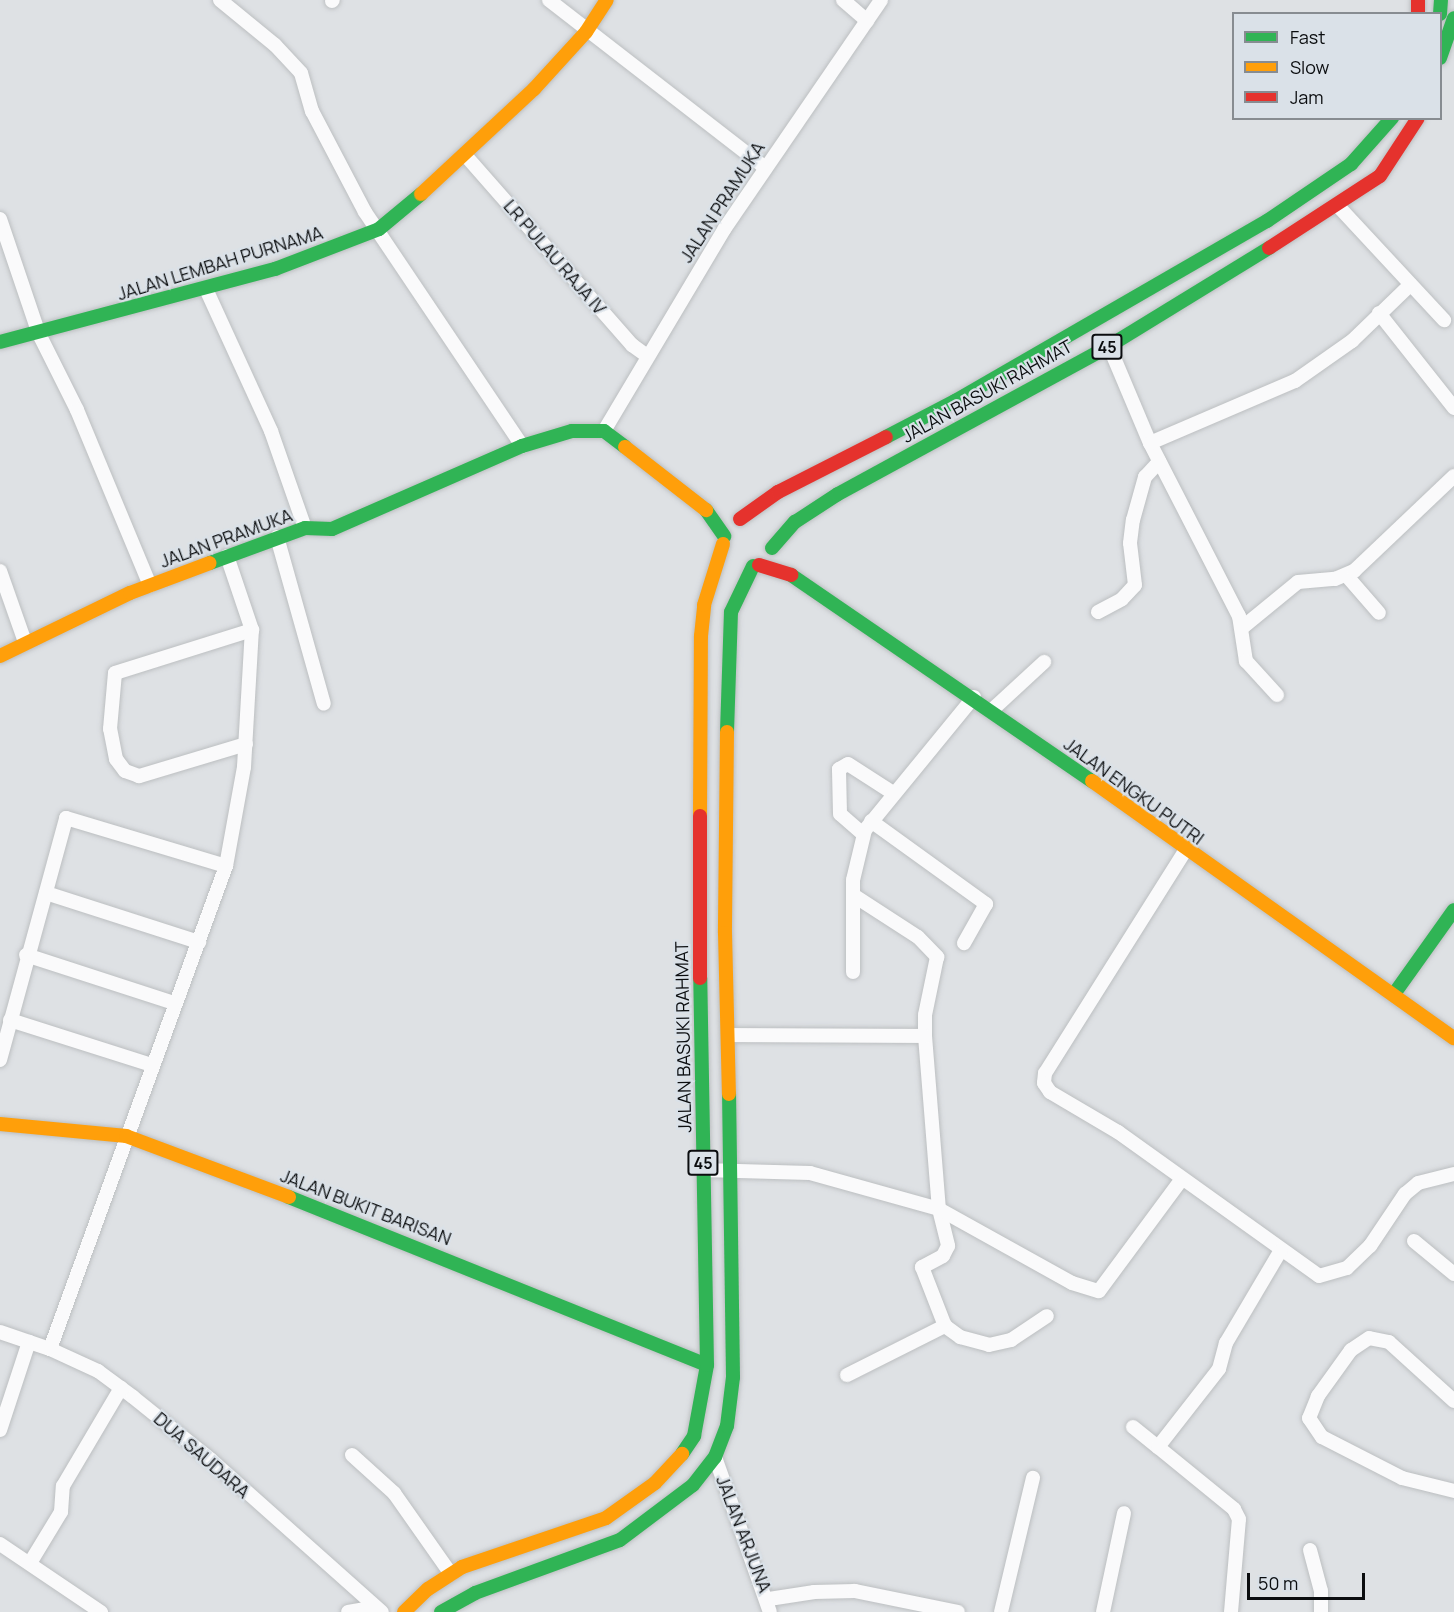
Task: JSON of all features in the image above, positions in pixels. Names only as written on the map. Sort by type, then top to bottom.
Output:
[{"type":"main road","name":"JALAN LEMBAH PURNAMA","points":[[0,342],[39,334],[309,259],[379,229],[466,156],[586,32],[606,0]]},
{"type":"main road","points":[[1442,52],[1454,18]]},
{"type":"main road","name":"JALAN BASUKI RAHMAT","points":[[404,1612],[428,1589],[451,1574],[517,1548],[606,1518],[675,1464],[693,1436],[707,1365],[699,938],[701,636],[704,605],[724,540],[738,520],[778,492],[955,401],[1219,249],[1351,164],[1390,120]]},
{"type":"main road","name":"JALAN BASUKI RAHMAT","points":[[441,1612],[525,1573],[620,1540],[693,1485],[715,1457],[727,1425],[733,1377],[728,1035],[728,636],[730,612],[756,565],[795,522],[838,494],[1109,346],[1338,206],[1380,176],[1417,120]]},
{"type":"main road","points":[[1219,249],[1233,271]]},
{"type":"main road","name":"JALAN PRAMUKA","points":[[0,656],[25,642],[150,585],[277,537],[306,528],[332,529],[522,446],[572,431],[604,431]]},
{"type":"main road","points":[[604,431],[706,510],[738,520],[766,525],[772,550],[790,575]]},
{"type":"main road","points":[[706,510],[735,563],[756,565],[790,575]]},
{"type":"main road","name":"JALAN ENGKU PUTRI","points":[[790,575],[974,697],[1185,851],[1394,994],[1454,1038]]},
{"type":"main road","points":[[1394,994],[1454,910]]},
{"type":"main road","name":"JALAN BUKIT BARISAN","points":[[0,1124],[126,1136],[441,1255],[707,1365]]},
{"type":"main road","points":[[517,1548],[525,1573]]},
{"type":"street","points":[[220,0],[275,45],[301,73],[312,111],[365,212],[379,229],[522,446]]},
{"type":"street","points":[[549,0],[586,32],[764,167]]},
{"type":"street","points":[[843,0],[867,21]]},
{"type":"street","name":"JALAN PRAMUKA","points":[[604,431],[647,356],[764,167],[881,0]]},
{"type":"street","name":"LR PULAU RAJA IV","points":[[466,156],[632,345],[647,356]]},
{"type":"street","points":[[1338,206],[1444,320]]},
{"type":"street","points":[[0,219],[39,334],[77,410],[150,585]]},
{"type":"street","points":[[1150,443],[1295,381],[1333,356],[1410,285]]},
{"type":"street","points":[[206,289],[266,420],[306,528]]},
{"type":"street","points":[[1379,313],[1454,408]]},
{"type":"street","points":[[1109,346],[1159,462],[1243,627],[1246,661],[1277,695]]},
{"type":"street","points":[[1098,612],[1122,599],[1135,585],[1131,531],[1145,477],[1159,462]]},
{"type":"street","points":[[1243,627],[1298,582],[1346,575],[1454,476]]},
{"type":"street","points":[[277,537],[324,704]]},
{"type":"street","points":[[50,1349],[174,1003],[200,942],[226,866],[246,744],[252,630],[227,556]]},
{"type":"street","points":[[0,571],[25,642]]},
{"type":"street","points":[[1346,575],[1378,613]]},
{"type":"street","points":[[246,744],[139,776],[125,771],[116,759],[110,729],[115,673],[252,630]]},
{"type":"street","points":[[992,710],[1044,662]]},
{"type":"street","points":[[853,972],[855,859],[863,834],[892,793],[974,697]]},
{"type":"street","points":[[863,834],[840,814],[839,768],[848,764],[892,793]]},
{"type":"street","points":[[0,1060],[26,955],[46,893],[66,818],[226,866]]},
{"type":"street","points":[[871,820],[986,904],[964,943]]},
{"type":"street","points":[[1185,851],[1045,1073],[1044,1083],[1050,1092],[1118,1132],[1319,1276],[1336,1274],[1370,1246],[1405,1194],[1430,1178],[1454,1174]]},
{"type":"street","points":[[46,893],[200,942]]},
{"type":"street","points":[[853,896],[918,937],[937,957],[925,1015],[925,1036],[939,1209],[948,1251],[922,1267],[945,1326],[960,1337],[989,1345],[1011,1340],[1047,1316]]},
{"type":"street","points":[[26,955],[174,1003]]},
{"type":"street","points":[[10,1020],[152,1065]]},
{"type":"street","points":[[728,1035],[925,1036]]},
{"type":"street","points":[[703,1170],[828,1176],[939,1209],[1072,1283],[1099,1291],[1182,1179]]},
{"type":"street","points":[[1414,1241],[1454,1274]]},
{"type":"street","points":[[1158,1447],[1219,1369],[1226,1343],[1281,1250]]},
{"type":"street","points":[[847,1375],[945,1326]]},
{"type":"street","name":"DUA SAUDARA","points":[[0,1332],[50,1349],[98,1371],[210,1459],[379,1610]]},
{"type":"street","points":[[1454,1401],[1389,1342],[1369,1338],[1345,1359],[1318,1395],[1309,1418],[1322,1437],[1402,1478],[1454,1491]]},
{"type":"street","points":[[0,1430],[29,1342]]},
{"type":"street","points":[[30,1563],[61,1512],[63,1486],[121,1388]]},
{"type":"street","points":[[1133,1427],[1234,1509],[1239,1519],[1231,1612]]},
{"type":"street","points":[[352,1455],[394,1493],[451,1574]]},
{"type":"street","name":"JALAN ARJUNA","points":[[715,1457],[769,1606]]},
{"type":"street","points":[[1001,1612],[1033,1478]]},
{"type":"street","points":[[1103,1612],[1124,1513]]},
{"type":"street","points":[[0,1544],[102,1612]]},
{"type":"street","points":[[1311,1550],[1320,1591],[1321,1612]]},
{"type":"street","points":[[769,1606],[814,1592],[855,1591],[958,1612]]},
{"type":"street","points":[[348,1612],[379,1610]]},
{"type":"traffic: fast","points":[[1440,12],[1441,0]]},
{"type":"traffic: fast","points":[[1442,52],[1454,18]]},
{"type":"traffic: fast","points":[[886,437],[955,401],[1267,221],[1351,164],[1390,120]]},
{"type":"traffic: fast","points":[[0,342],[275,269],[379,229],[421,194]]},
{"type":"traffic: fast","points":[[772,548],[795,522],[838,494],[1109,346],[1269,248]]},
{"type":"traffic: fast","points":[[210,563],[305,528],[332,529],[522,446],[572,431],[604,431],[625,447]]},
{"type":"traffic: fast","points":[[706,510],[724,536]]},
{"type":"traffic: fast","points":[[727,732],[731,612],[753,566]]},
{"type":"traffic: fast","points":[[791,575],[1092,781]]},
{"type":"traffic: fast","points":[[1394,994],[1454,910]]},
{"type":"traffic: fast","points":[[682,1454],[694,1436],[707,1365],[700,978]]},
{"type":"traffic: fast","points":[[441,1612],[475,1593],[620,1540],[693,1485],[715,1457],[727,1426],[733,1377],[729,1094]]},
{"type":"traffic: fast","points":[[289,1197],[707,1365]]},
{"type":"traffic: slow","points":[[421,194],[534,89],[586,32],[607,0]]},
{"type":"traffic: slow","points":[[625,447],[706,510]]},
{"type":"traffic: slow","points":[[700,816],[701,636],[704,605],[723,544]]},
{"type":"traffic: slow","points":[[0,656],[130,593],[210,563]]},
{"type":"traffic: slow","points":[[727,732],[725,933],[729,1094]]},
{"type":"traffic: slow","points":[[1092,781],[1454,1038]]},
{"type":"traffic: slow","points":[[0,1124],[126,1136],[289,1197]]},
{"type":"traffic: slow","points":[[404,1612],[428,1589],[462,1567],[606,1518],[655,1483],[682,1454]]},
{"type":"traffic: jam","points":[[1418,0],[1418,12]]},
{"type":"traffic: jam","points":[[1269,248],[1380,176],[1417,120]]},
{"type":"traffic: jam","points":[[740,519],[778,492],[886,437]]},
{"type":"traffic: jam","points":[[759,565],[791,575]]},
{"type":"traffic: jam","points":[[700,816],[700,978]]}]
